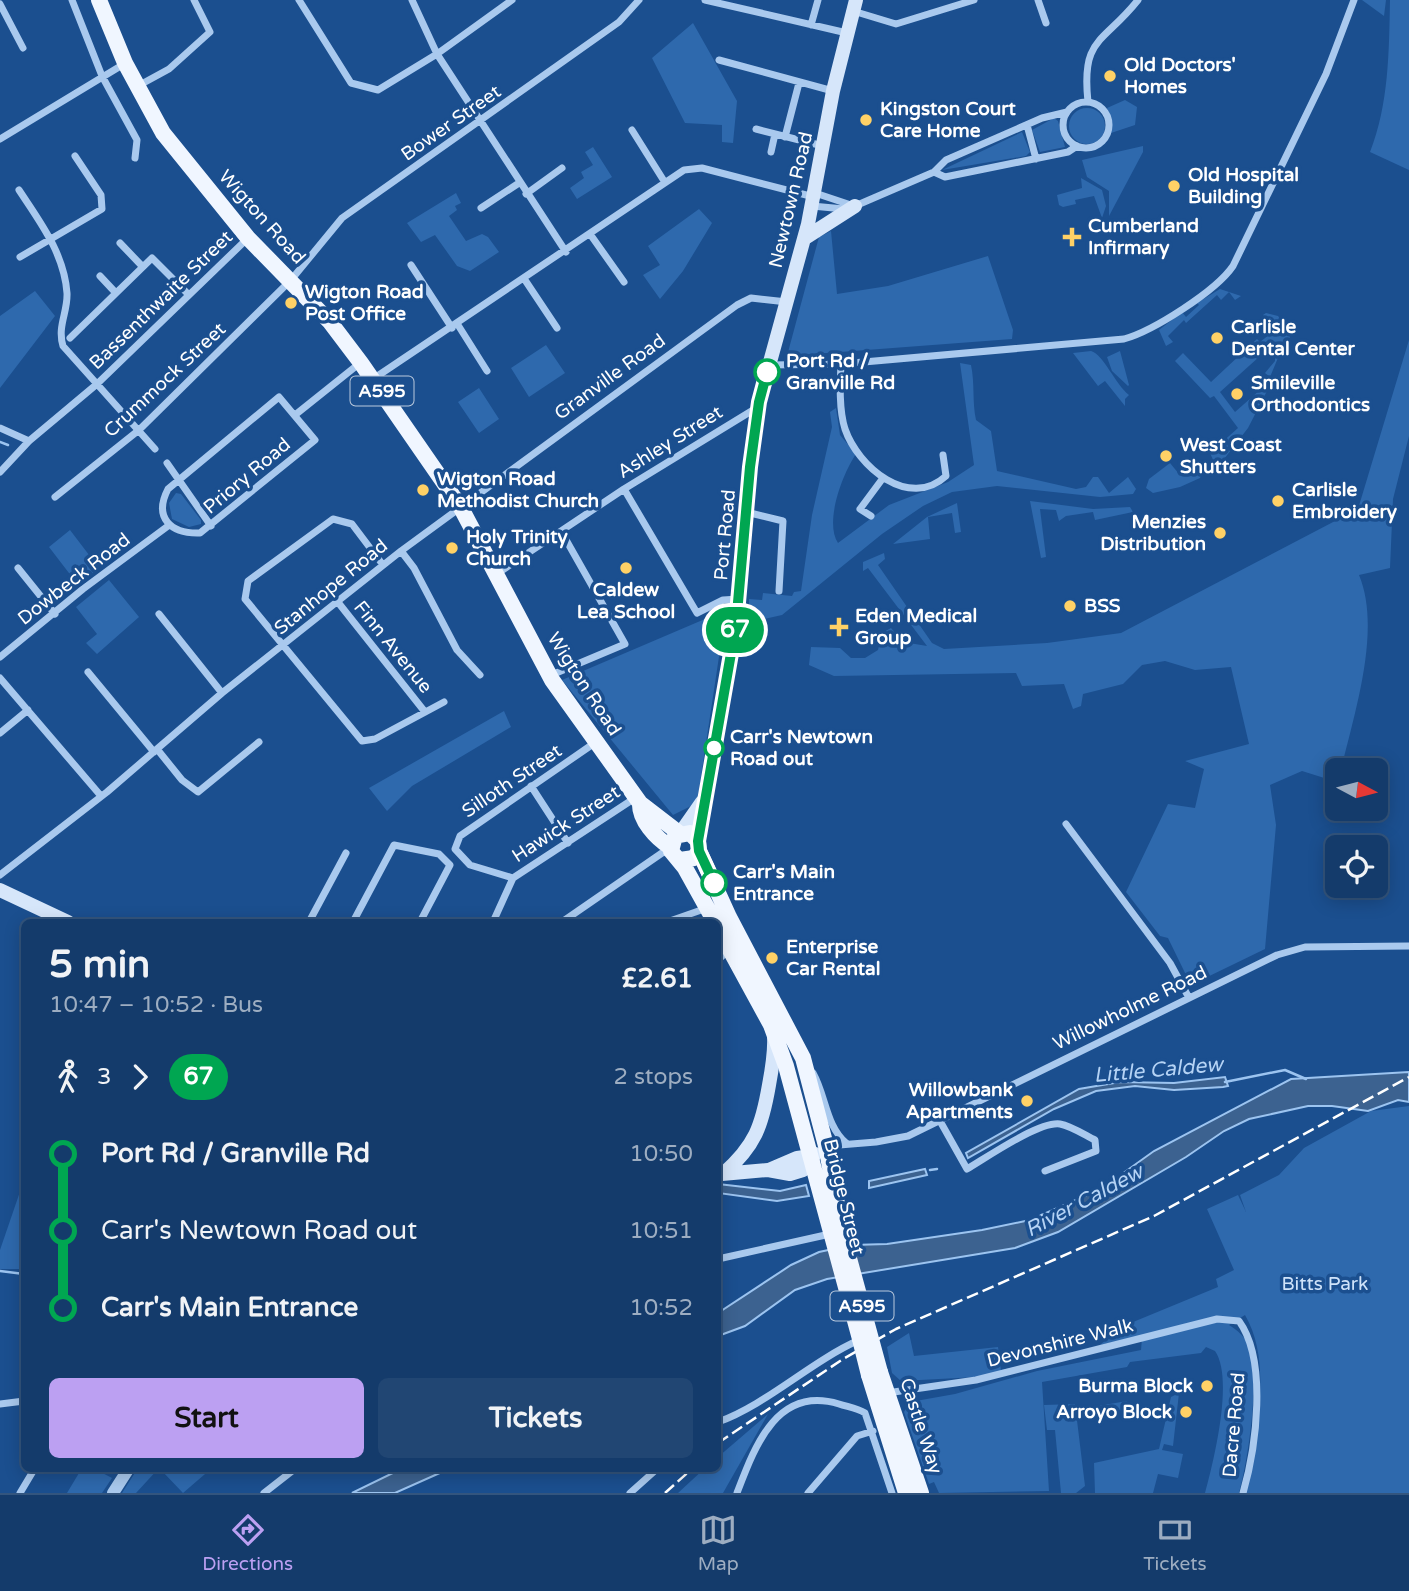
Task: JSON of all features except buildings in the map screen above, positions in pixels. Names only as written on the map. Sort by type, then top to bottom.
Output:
[{"type":"main road","name":"Wigton Road","points":[[99,0],[136,87],[163,133],[248,239],[330,322],[373,379],[460,506],[494,575],[550,676],[638,800],[639,811],[659,840],[676,845]]},
{"type":"main road","name":"Newtown Road","points":[[758,407],[805,238],[833,91],[854,5]]},
{"type":"main road","points":[[805,238],[855,206]]},
{"type":"main road","name":"Port Road","points":[[699,846],[705,795],[736,625],[758,407]]},
{"type":"main road","points":[[676,845],[705,795]]},
{"type":"main road","points":[[693,835],[699,846],[690,860],[676,845],[693,835]]},
{"type":"main road","name":"A595","points":[[676,845],[711,915]]},
{"type":"main road","name":"A595","points":[[699,846],[778,1025]]},
{"type":"main road","points":[[0,890],[62,919]]},
{"type":"main road","name":"A595","points":[[724,955],[778,1025]]},
{"type":"main road","points":[[721,1173],[748,1148],[763,1121],[778,1025]]},
{"type":"main road","name":"Bridge Street","points":[[778,1025],[803,1058],[826,1146],[836,1240],[860,1339],[875,1373]]},
{"type":"main road","name":"Bridge Street","points":[[778,1025],[812,1156],[875,1373]]},
{"type":"main road","points":[[721,1174],[768,1170],[790,1174],[803,1170],[812,1156],[826,1146]]},
{"type":"main road","name":"Castle Way","points":[[875,1373],[887,1393],[921,1493]]},
{"type":"main road","name":"Castle Way","points":[[875,1373],[906,1493]]},
{"type":"street","points":[[72,0],[102,76],[137,140],[135,158]]},
{"type":"street","points":[[136,87],[169,69],[210,32],[194,0]]},
{"type":"street","points":[[299,0],[351,83],[378,90],[437,54],[512,0]]},
{"type":"street","points":[[412,0],[437,54],[479,123],[566,252]]},
{"type":"street","name":"Bower Street","points":[[291,280],[342,218],[619,22],[639,0]]},
{"type":"street","points":[[705,0],[847,33]]},
{"type":"street","points":[[811,25],[818,0]]},
{"type":"street","points":[[943,9],[945,0]]},
{"type":"street","points":[[854,5],[896,24],[974,0]]},
{"type":"street","points":[[1038,0],[1046,23]]},
{"type":"street","points":[[1088,102],[1086,79],[1089,53],[1094,44],[1138,0]]},
{"type":"street","points":[[769,365],[841,364],[1135,336],[1220,281],[1233,266],[1326,74],[1354,0]]},
{"type":"street","points":[[0,4],[23,48]]},
{"type":"street","points":[[719,60],[833,91]]},
{"type":"street","points":[[0,139],[125,64]]},
{"type":"street","points":[[785,137],[799,83]]},
{"type":"street","points":[[373,379],[525,280],[664,181],[684,170],[702,168],[844,209],[934,172],[946,160],[1042,118],[1067,113],[1080,103],[1088,102],[1105,113],[1107,133],[1094,146],[1077,146],[1068,152],[945,177],[934,172]]},
{"type":"street","points":[[1067,113],[1064,120],[1066,135],[1077,146]]},
{"type":"street","points":[[1027,125],[1036,159]]},
{"type":"street","points":[[632,130],[664,181]]},
{"type":"street","points":[[756,130],[824,146]]},
{"type":"street","points":[[771,152],[775,134]]},
{"type":"street","points":[[20,257],[52,241],[102,209],[100,195],[75,156]]},
{"type":"street","points":[[526,194],[562,168]]},
{"type":"street","points":[[481,208],[519,183]]},
{"type":"street","points":[[19,190],[52,241],[64,273],[67,296],[59,332],[63,346],[155,449]]},
{"type":"street","points":[[814,199],[855,206]]},
{"type":"street","points":[[590,234],[624,282]]},
{"type":"street","name":"Bassenthwaite Street","points":[[0,472],[29,441],[97,384],[248,239]]},
{"type":"street","points":[[120,243],[142,266]]},
{"type":"street","points":[[70,338],[152,258],[189,295]]},
{"type":"street","points":[[411,265],[487,371]]},
{"type":"street","points":[[100,276],[115,292]]},
{"type":"street","name":"Crummock Street","points":[[55,497],[139,430],[291,280]]},
{"type":"street","points":[[525,280],[557,328]]},
{"type":"street","name":"Granville Road","points":[[460,506],[737,304],[751,298],[787,302]]},
{"type":"street","name":"Priory Road","points":[[168,526],[190,534],[201,533],[315,440],[295,415],[361,363]]},
{"type":"street","points":[[841,364],[844,426],[855,451],[883,478],[908,489],[930,484],[946,476],[943,455]]},
{"type":"street","points":[[168,526],[163,518],[164,498],[177,480],[279,397],[295,415]]},
{"type":"street","name":"Ashley Street","points":[[494,575],[624,489],[758,407]]},
{"type":"street","points":[[0,428],[29,441]]},
{"type":"street","points":[[167,463],[211,526]]},
{"type":"street","points":[[871,516],[860,509],[883,478]]},
{"type":"street","points":[[624,489],[697,613],[723,600],[739,599]]},
{"type":"street","name":"Stanhope Road","points":[[0,875],[101,796],[222,693],[460,506]]},
{"type":"street","points":[[746,512],[783,522],[779,591]]},
{"type":"street","points":[[283,646],[245,599],[248,580],[327,521],[337,518],[355,527],[383,565]]},
{"type":"street","name":"Dowbeck Road","points":[[0,657],[83,589],[168,526]]},
{"type":"street","points":[[550,676],[625,644],[561,531]]},
{"type":"street","points":[[401,551],[414,568],[457,650],[480,675]]},
{"type":"street","points":[[18,568],[55,614]]},
{"type":"street","name":"Finn Avenue","points":[[337,601],[425,712]]},
{"type":"street","points":[[159,614],[222,693]]},
{"type":"street","name":"Finn Avenue","points":[[283,646],[362,741],[375,739],[444,702]]},
{"type":"street","points":[[88,672],[155,751],[182,780],[198,792],[259,742]]},
{"type":"street","points":[[0,678],[101,796]]},
{"type":"street","points":[[0,733],[28,710]]},
{"type":"street","name":"Silloth Street","points":[[513,878],[470,864],[457,853],[460,836],[597,742]]},
{"type":"street","points":[[531,786],[568,843]]},
{"type":"street","name":"Hawick Street","points":[[513,878],[605,818],[638,800]]},
{"type":"street","points":[[1066,824],[1170,963],[1188,996]]},
{"type":"street","points":[[355,919],[394,845],[439,854],[450,865],[422,919]]},
{"type":"street","points":[[566,919],[676,845]]},
{"type":"street","points":[[311,919],[346,853]]},
{"type":"street","points":[[494,919],[513,878]]},
{"type":"street","points":[[686,919],[711,915]]},
{"type":"street","name":"Willowholme Road","points":[[826,1146],[908,1136],[1188,996],[1278,955],[1305,947],[1409,946]]},
{"type":"street","name":"Bridge Street","points":[[803,1058],[820,1086],[832,1126],[846,1143]]},
{"type":"street","points":[[940,1121],[967,1169],[1035,1131],[1054,1125],[1061,1124],[1095,1140],[1096,1152],[1045,1171]]},
{"type":"street","points":[[721,1259],[836,1240]]},
{"type":"street","name":"Devonshire Walk","points":[[887,1393],[976,1380],[1217,1319],[1239,1321]]},
{"type":"street","name":"Dacre Road","points":[[1239,1321],[1253,1348],[1256,1366],[1252,1439],[1243,1493]]},
{"type":"street","points":[[721,1420],[735,1416],[796,1375],[860,1339]]},
{"type":"street","points":[[737,1493],[754,1448],[768,1425],[795,1405],[812,1399],[844,1405],[865,1413],[892,1493]]},
{"type":"street","points":[[0,1404],[21,1401]]},
{"type":"street","points":[[808,1493],[858,1436],[873,1431]]},
{"type":"street","points":[[20,1493],[33,1472]]},
{"type":"street","points":[[113,1493],[126,1472]]},
{"type":"street","points":[[264,1493],[291,1472]]},
{"type":"street","points":[[630,1493],[654,1472]]},
{"type":"green space","points":[[1362,0],[1386,0],[1384,16]]},
{"type":"green space","points":[[1390,0],[1409,0],[1409,170],[1370,152],[1384,96]]},
{"type":"green space","points":[[693,23],[737,101],[733,143],[722,142],[722,125],[685,123],[652,58]]},
{"type":"green space","points":[[1125,100],[1137,107],[1135,125],[1111,133],[1112,121],[1107,108]]},
{"type":"green space","points":[[1087,108],[1100,113],[1105,126],[1100,139],[1087,144],[1074,139],[1069,126],[1074,113]]},
{"type":"green space","points":[[1054,118],[1058,121],[1065,147],[1040,152],[1032,130]]},
{"type":"green space","points":[[1022,132],[1030,152],[1026,156],[942,170]]},
{"type":"green space","points":[[1143,146],[1143,152],[1109,216],[1109,191],[1087,177],[1082,160]]},
{"type":"green space","points":[[593,147],[612,177],[577,199],[570,188],[584,178],[581,172],[593,165],[585,152]]},
{"type":"green space","points":[[1081,178],[1102,190],[1106,206],[1102,218],[1094,196],[1075,200],[1076,204],[1063,207],[1059,205],[1057,195],[1082,188]]},
{"type":"green space","points":[[456,193],[461,203],[455,206],[457,210],[449,216],[466,241],[482,234],[488,237],[499,252],[470,271],[457,266],[435,235],[421,242],[407,223]]},
{"type":"green space","points":[[699,209],[712,223],[683,271],[660,299],[643,275],[660,265],[648,246]]},
{"type":"green space","points":[[831,231],[837,294],[888,286],[988,256],[1013,330],[1012,339],[787,356],[819,237]]},
{"type":"green space","points":[[1220,289],[1229,292],[1221,300],[1217,295],[1186,323],[1184,320],[1168,336],[1173,342],[1166,346],[1159,330],[1182,312],[1186,317],[1199,305],[1197,303]]},
{"type":"green space","points":[[35,291],[55,316],[0,388],[0,316]]},
{"type":"green space","points":[[1229,292],[1241,296],[1235,300]]},
{"type":"green space","points":[[1266,313],[1278,316],[1289,330],[1290,339],[1280,353],[1270,377],[1265,373],[1275,361],[1275,354],[1269,348],[1220,392],[1235,412],[1260,390],[1259,384],[1266,387],[1267,391],[1248,428],[1221,463],[1214,462],[1210,453],[1238,428],[1214,396],[1210,398],[1175,361],[1183,353],[1211,382],[1257,339],[1260,342],[1275,330],[1263,315]]},
{"type":"green space","points":[[1409,340],[1409,436],[1393,499],[1390,568],[1359,575],[1368,621],[1367,646],[1364,672],[1344,758],[1325,758],[1325,778],[1302,771],[1270,785],[1276,825],[1265,949],[1197,982],[1187,977],[1168,938],[1160,936],[1126,892],[1168,804],[1195,808],[1204,769],[1185,761],[1249,744],[1231,667],[1195,670],[1165,661],[1142,665],[1123,684],[1083,694],[1081,706],[1073,709],[1064,684],[1022,686],[1016,673],[834,676],[809,665],[811,647],[840,648],[851,658],[865,658],[878,650],[882,633],[891,628],[903,642],[927,646],[868,568],[863,571],[863,562],[884,553],[885,559],[878,565],[932,643],[944,649],[1047,643],[1121,633],[1358,509]]},
{"type":"green space","points":[[546,345],[565,373],[529,397],[511,368]]},
{"type":"green space","points":[[1091,351],[1100,358],[1129,395],[1125,399],[1125,406],[1105,381],[1098,386],[1073,353]]},
{"type":"green space","points":[[1120,351],[1128,386],[1112,371],[1107,357]]},
{"type":"green space","points":[[960,363],[971,365],[976,420],[991,431],[997,471],[1076,489],[1086,487],[1093,477],[1098,477],[1109,493],[1128,477],[1136,489],[1133,494],[1100,497],[997,486],[952,492],[923,506],[882,534],[782,615],[760,620],[749,607],[749,599],[762,600],[763,593],[792,596],[794,592],[801,591],[812,515],[832,427],[830,412],[836,408],[840,435],[856,454],[841,485],[834,511],[834,534],[838,543],[889,505],[948,482],[974,465]]},
{"type":"green space","points":[[479,388],[499,419],[479,433],[458,402]]},
{"type":"green space","points":[[1198,461],[1204,468],[1200,478],[1180,487],[1153,493],[1146,488],[1149,479],[1170,463],[1179,474]]},
{"type":"green space","points":[[176,493],[181,494],[201,520],[201,524],[189,527],[172,519],[169,503]]},
{"type":"green space","points":[[1030,501],[1093,509],[1130,507],[1133,512],[1095,520],[1093,512],[1066,516],[1059,521],[1056,510],[1040,509],[1046,557],[1041,558]]},
{"type":"green space","points":[[957,503],[961,532],[955,533],[952,513],[928,517],[930,539],[893,544],[927,517]]},
{"type":"green space","points":[[70,530],[99,568],[58,600],[52,593],[72,577],[49,547]]},
{"type":"green space","points":[[109,580],[139,617],[97,654],[86,643],[97,634],[76,607]]},
{"type":"green space","points":[[726,610],[697,803],[673,815],[562,680]]},
{"type":"green space","points":[[504,711],[511,727],[412,786],[387,811],[369,788]]},
{"type":"green space","name":"Bitts Park","points":[[1409,1106],[1409,1493],[1245,1493],[1256,1426],[1260,1379],[1254,1335],[1245,1315],[1229,1325],[1247,1341],[1253,1362],[1252,1420],[1239,1493],[1205,1493],[1223,1399],[1220,1364],[1215,1351],[1206,1347],[1201,1353],[1130,1362],[1127,1367],[1042,1382],[1049,1491],[939,1493],[934,1482],[929,1484],[904,1412],[910,1402],[955,1394],[1037,1371],[1141,1350],[1142,1338],[1136,1337],[1100,1345],[1121,1327],[1218,1287],[1216,1279],[1234,1270],[1207,1209],[1238,1195],[1246,1212],[1240,1195],[1279,1175],[1304,1148],[1371,1111]]},
{"type":"green space","points":[[21,1189],[21,1269],[0,1269],[0,1250]]},
{"type":"green space","points":[[909,1333],[914,1356],[998,1347],[1001,1370],[1015,1367],[996,1376],[901,1381],[892,1373],[887,1347]]},
{"type":"green space","points":[[1179,1393],[1173,1446],[1164,1444],[1162,1450],[1183,1454],[1178,1478],[1158,1474],[1153,1493],[1095,1493],[1094,1463],[1159,1449],[1171,1397]]},
{"type":"green space","points":[[1127,1401],[1128,1409],[1100,1415],[1098,1406]]},
{"type":"green space","points":[[1075,1404],[1085,1486],[1076,1493],[1061,1493],[1055,1430],[1047,1430],[1044,1405]]},
{"type":"green space","points":[[768,1414],[723,1493],[678,1493],[701,1472],[721,1472],[721,1454]]},
{"type":"green space","points":[[80,1472],[101,1472],[112,1478],[102,1493],[67,1493]]},
{"type":"green space","points":[[135,1472],[155,1472],[136,1493],[122,1493]]},
{"type":"green space","points":[[163,1472],[207,1472],[183,1493]]},
{"type":"water","name":"River Caldew","points":[[1409,1072],[1409,1102],[1398,1100],[1368,1111],[1308,1106],[1249,1119],[1224,1131],[1186,1157],[1058,1232],[1015,1248],[827,1279],[795,1290],[745,1326],[721,1335],[721,1311],[791,1265],[819,1252],[852,1245],[887,1244],[982,1230],[1030,1220],[1101,1189],[1154,1151],[1291,1079]]},
{"type":"water","points":[[1225,1077],[1228,1086],[1223,1087],[1174,1090],[1135,1086],[1096,1091],[1054,1109],[968,1158],[966,1153],[1079,1089],[1120,1082],[1174,1083]]},
{"type":"water","points":[[925,1169],[927,1175],[869,1188],[869,1181]]},
{"type":"water","points":[[721,1184],[780,1191],[806,1185],[809,1196],[777,1201],[721,1193]]},
{"type":"water","points":[[395,1472],[442,1472],[395,1493],[352,1493]]},
{"type":"waterway","points":[[0,442],[8,445]]},
{"type":"waterway","name":"Little Caldew","points":[[1225,1082],[1285,1070],[1306,1079]]},
{"type":"waterway","points":[[930,1170],[937,1169]]},
{"type":"waterway","name":"Little Caldew","points":[[0,1271],[21,1274]]},
{"type":"railway","points":[[721,1441],[843,1359],[896,1329],[1154,1216],[1409,1077]]},
{"type":"railway","points":[[665,1493],[689,1472]]},
{"type":"bus line","name":"67","points":[[714,883],[699,851],[698,841],[702,832],[705,795],[736,625],[750,467],[759,402],[767,372]]},
{"type":"place","name":"Old Doctors' Homes","points":[[1110,76]]},
{"type":"place","name":"Kingston Court Care Home","points":[[866,120]]},
{"type":"place","name":"Old Hospital Building","points":[[1174,186]]},
{"type":"place","name":"Cumberland Infirmary","points":[[1072,237]]},
{"type":"place","name":"Wigton Road Post Office","points":[[291,303]]},
{"type":"place","name":"Carlisle Dental Center","points":[[1217,338]]},
{"type":"place","name":"Port Rd / Granville Rd","points":[[767,372]]},
{"type":"place","name":"Smileville Orthodontics","points":[[1237,394]]},
{"type":"place","name":"West Coast Shutters","points":[[1166,456]]},
{"type":"place","name":"Wigton Road Methodist Church","points":[[423,490]]},
{"type":"place","name":"Carlisle Embroidery","points":[[1278,501]]},
{"type":"place","name":"Menzies Distribution","points":[[1220,533]]},
{"type":"place","name":"Holy Trinity Church","points":[[452,548]]},
{"type":"place","name":"Caldew Lea School","points":[[626,568]]},
{"type":"place","name":"BSS","points":[[1070,606]]},
{"type":"place","name":"Eden Medical Group","points":[[839,627]]},
{"type":"place","name":"Carr's Newtown Road out","points":[[714,748]]},
{"type":"place","name":"Carr's Main Entrance","points":[[714,883]]},
{"type":"place","name":"Enterprise Car Rental","points":[[772,958]]},
{"type":"place","name":"Willowbank Apartments","points":[[1027,1101]]},
{"type":"place","name":"Burma Block","points":[[1207,1386]]},
{"type":"place","name":"Arroyo Block","points":[[1186,1412]]}]
